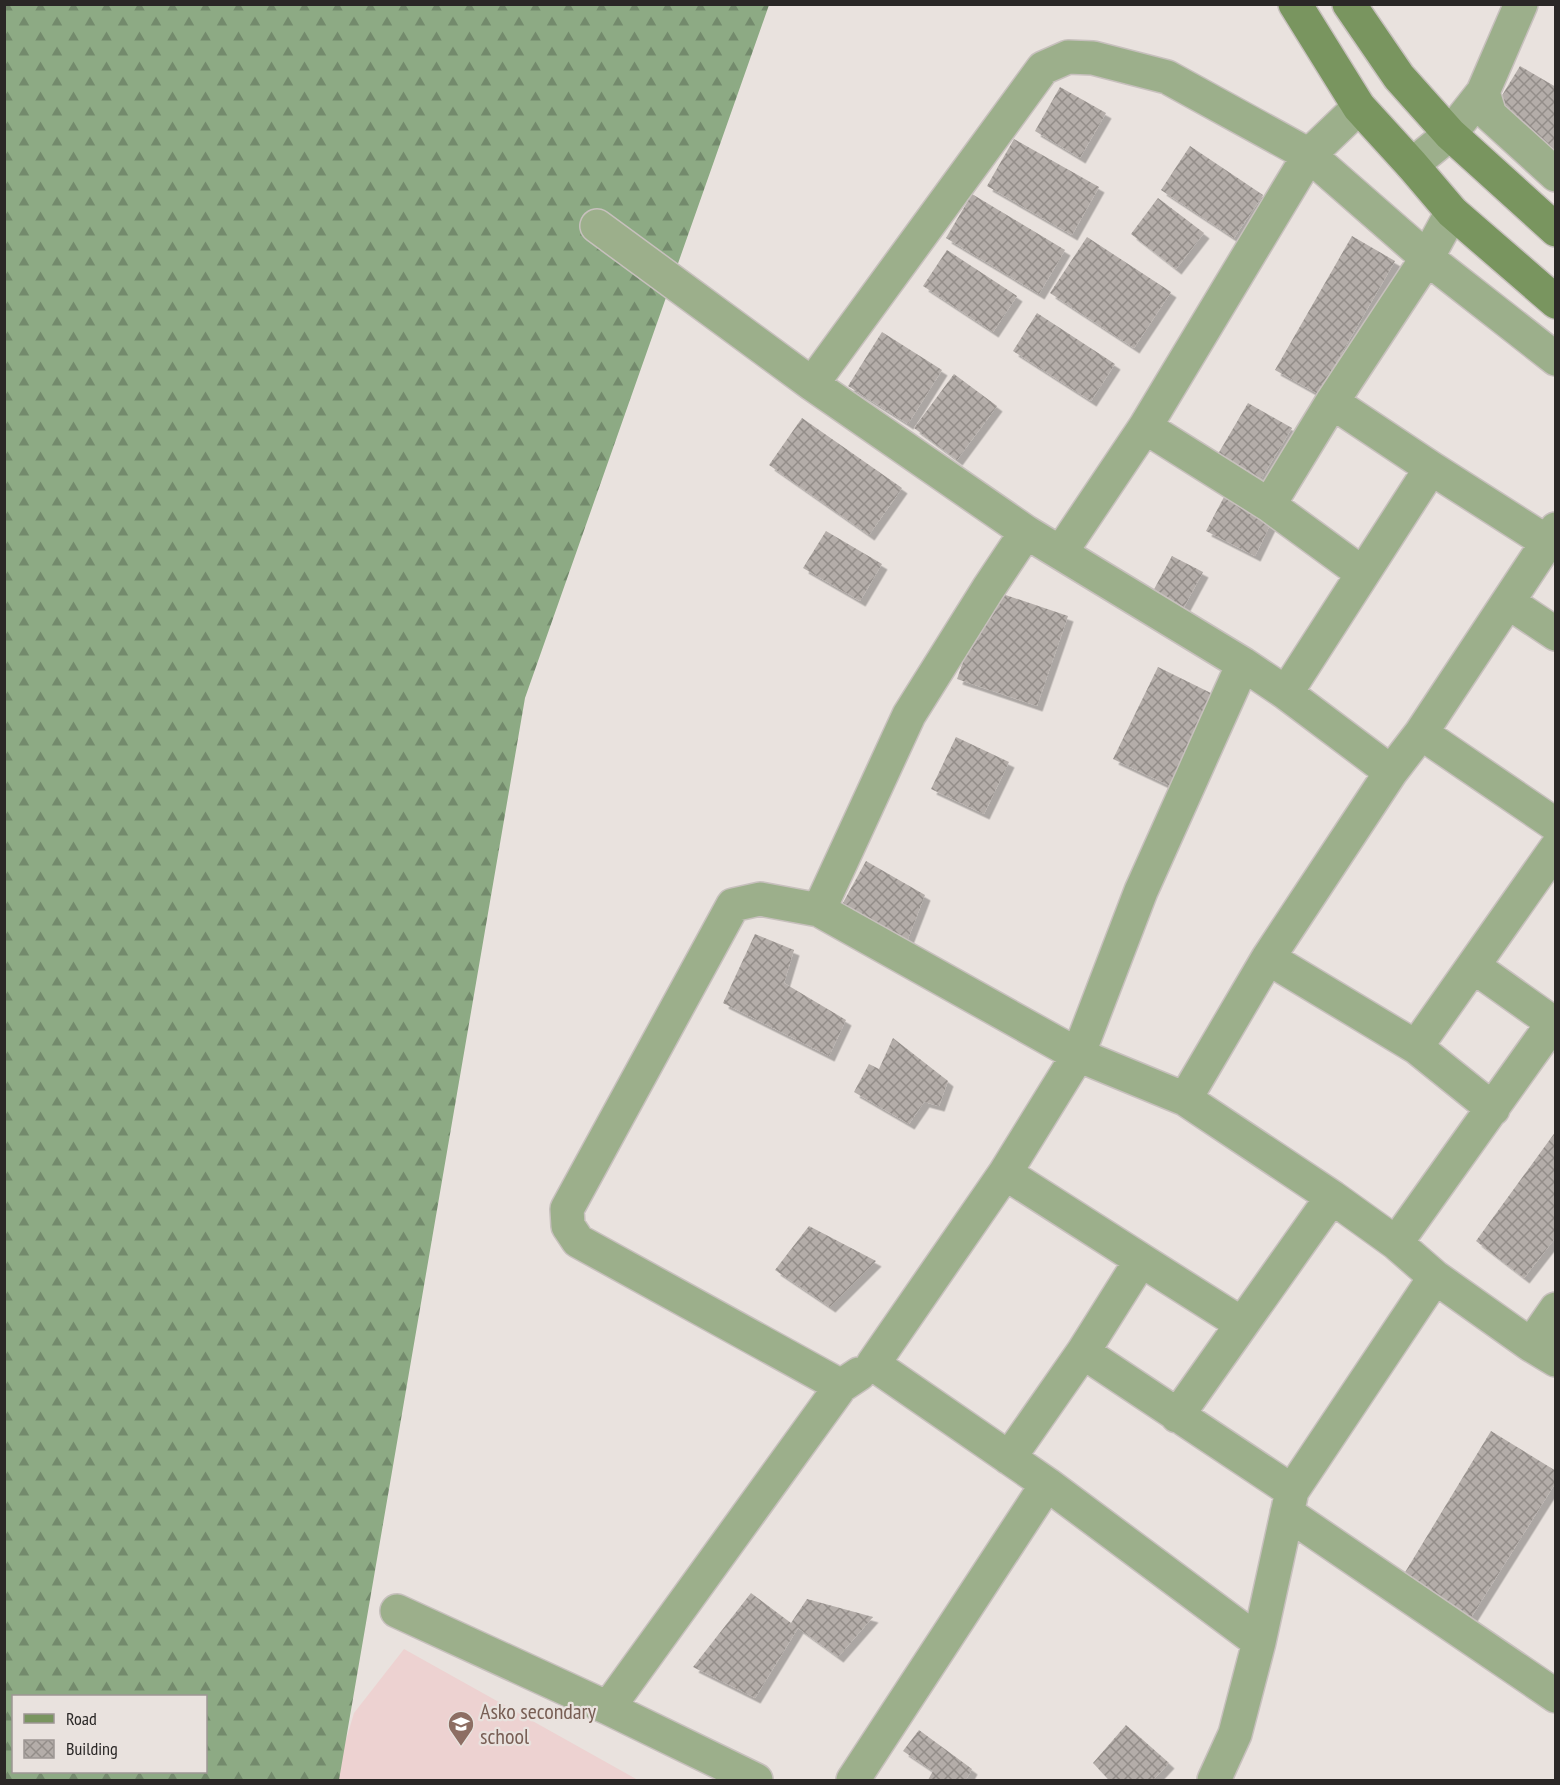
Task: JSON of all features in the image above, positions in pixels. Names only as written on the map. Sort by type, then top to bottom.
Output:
[{"type":"main road","points":[[1295,4],[1359,107],[1452,212],[1556,302]]},
{"type":"main road","points":[[1349,4],[1399,77],[1450,134],[1556,230]]},
{"type":"street","points":[[1412,165],[1450,134],[1483,92],[1521,4]]},
{"type":"street","points":[[812,384],[1043,68],[1068,57],[1093,58],[1167,77],[1309,155],[1427,258],[1556,359]]},
{"type":"street","points":[[1483,92],[1490,115],[1556,175]]},
{"type":"street","points":[[1061,552],[1145,427],[1309,155],[1359,107]]},
{"type":"street","points":[[1269,505],[1332,402],[1427,258],[1452,212]]},
{"type":"street","points":[[597,226],[812,384],[1026,532],[1243,664],[1286,693],[1391,772]]},
{"type":"street","points":[[1185,1099],[1269,958],[1391,772],[1421,732],[1551,536],[1431,468],[1332,402]]},
{"type":"street","points":[[1145,427],[1269,505],[1362,573]]},
{"type":"street","points":[[1286,693],[1431,468]]},
{"type":"street","points":[[819,910],[909,715],[1026,532]]},
{"type":"street","points":[[1508,602],[1556,634]]},
{"type":"street","points":[[608,1708],[841,1386],[873,1364],[1005,1173],[1078,1055],[1141,891],[1243,664]]},
{"type":"street","points":[[1421,732],[1556,825]]},
{"type":"street","points":[[1416,1047],[1556,848]]},
{"type":"street","points":[[841,1386],[578,1241],[568,1226],[567,1209],[733,904],[760,899],[819,910],[1078,1055],[1185,1099],[1332,1197],[1396,1243],[1435,1277],[1543,1353],[1556,1309]]},
{"type":"street","points":[[1269,958],[1416,1047],[1493,1109]]},
{"type":"street","points":[[1396,1243],[1554,1024],[1473,966]]},
{"type":"street","points":[[1005,1173],[1242,1324]]},
{"type":"street","points":[[1177,1416],[1332,1197]]},
{"type":"street","points":[[1009,1458],[1083,1352],[1141,1260]]},
{"type":"street","points":[[1214,1780],[1235,1734],[1259,1642],[1290,1502],[1435,1277]]},
{"type":"street","points":[[1083,1352],[1177,1416],[1290,1502],[1556,1696]]},
{"type":"street","points":[[873,1364],[1047,1484],[1259,1642]]},
{"type":"street","points":[[853,1780],[1047,1484]]},
{"type":"street","points":[[397,1611],[608,1708],[756,1780]]},
{"type":"shaded area","name":"Asko secondary school","points":[[404,1649],[638,1780],[334,1780],[354,1713]]},
{"type":"green space","points":[[5,5],[769,5],[525,698],[339,1780],[5,1780]]},
{"type":"building","points":[[1520,66],[1556,87],[1556,154],[1490,115]]},
{"type":"building","points":[[1060,87],[1106,113],[1080,158],[1035,131]]},
{"type":"building","points":[[1014,139],[1099,187],[1072,235],[987,186]]},
{"type":"building","points":[[1190,146],[1263,195],[1234,238],[1161,190]]},
{"type":"building","points":[[972,194],[1065,250],[1039,294],[946,238]]},
{"type":"building","points":[[1158,198],[1204,233],[1176,269],[1131,234]]},
{"type":"building","points":[[1352,236],[1395,261],[1318,394],[1275,370]]},
{"type":"building","points":[[1087,237],[1171,292],[1134,348],[1050,293]]},
{"type":"building","points":[[947,250],[1017,296],[993,332],[923,286]]},
{"type":"building","points":[[1037,313],[1115,364],[1091,401],[1013,351]]},
{"type":"building","points":[[882,332],[942,370],[908,424],[848,386]]},
{"type":"building","points":[[954,374],[997,406],[957,460],[914,428]]},
{"type":"building","points":[[1248,403],[1292,428],[1261,479],[1218,454]]},
{"type":"building","points":[[802,418],[902,488],[869,535],[769,465]]},
{"type":"building","points":[[1224,497],[1272,521],[1255,556],[1206,531]]},
{"type":"building","points":[[826,531],[882,564],[860,601],[803,568]]},
{"type":"building","points":[[1172,556],[1203,572],[1183,609],[1152,593]]},
{"type":"building","points":[[988,589],[1068,616],[1037,706],[957,679]]},
{"type":"building","points":[[1158,667],[1217,696],[1172,787],[1113,759]]},
{"type":"building","points":[[956,737],[1009,762],[984,814],[931,789]]},
{"type":"building","points":[[866,861],[925,895],[906,944],[839,910]]},
{"type":"building","points":[[755,934],[794,950],[784,983],[846,1020],[829,1056],[723,1003]]},
{"type":"building","points":[[893,1038],[948,1081],[939,1106],[924,1102],[909,1124],[854,1092],[869,1064],[879,1069]]},
{"type":"building","points":[[1556,1131],[1556,1237],[1524,1278],[1476,1241]]},
{"type":"building","points":[[809,1226],[876,1261],[830,1307],[775,1270]]},
{"type":"building","points":[[1491,1431],[1556,1471],[1556,1482],[1467,1624],[1404,1574]]},
{"type":"building","points":[[751,1593],[791,1623],[807,1599],[873,1617],[838,1657],[798,1628],[755,1698],[693,1667]]},
{"type":"building","points":[[1126,1725],[1169,1763],[1153,1780],[1109,1780],[1093,1763]]},
{"type":"building","points":[[919,1730],[972,1769],[966,1780],[928,1780],[933,1771],[903,1751]]},
{"type":"place","name":"Asko secondary school","points":[[461,1747]]}]
